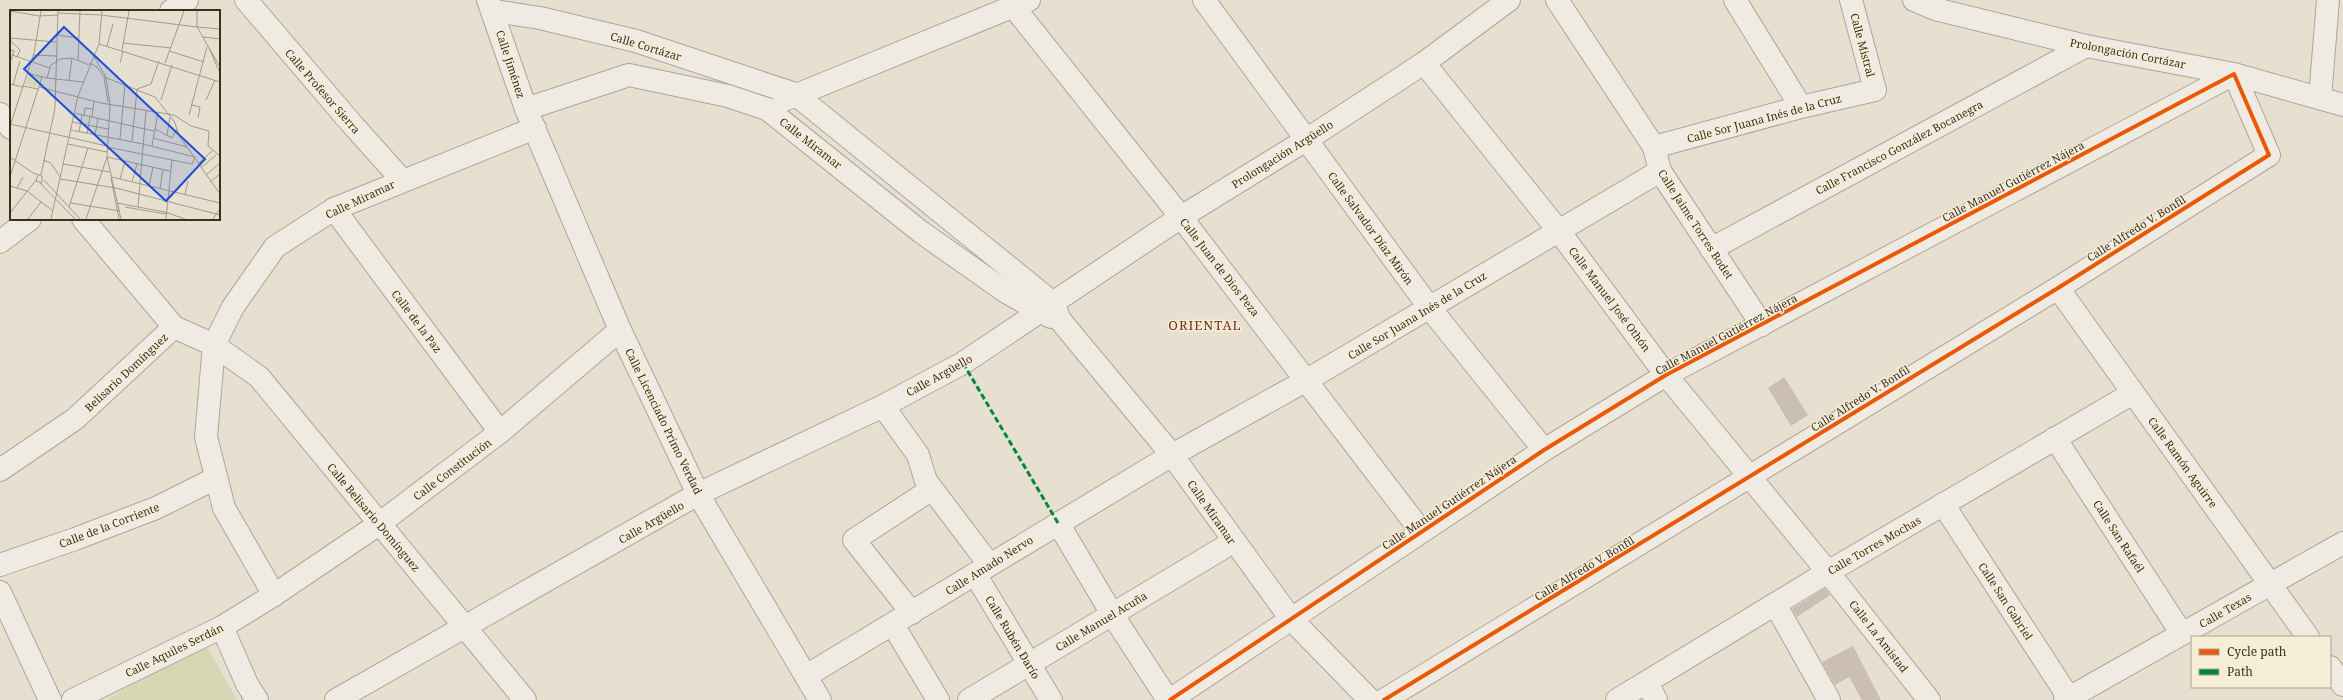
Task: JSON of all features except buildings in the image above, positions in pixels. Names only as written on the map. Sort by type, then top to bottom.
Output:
[{"type":"street","points":[[172,10],[187,0]]},
{"type":"street","name":"Calle Profesor Sierra","points":[[246,0],[351,123],[402,180]]},
{"type":"street","name":"Calle Salvador Díaz Mirón","points":[[1204,0],[1429,307],[1544,450]]},
{"type":"street","name":"Prolongación Argüello","points":[[1051,312],[1181,217],[1306,140],[1424,63],[1509,0]]},
{"type":"street","name":"Calle Jaime Torres Bodet","points":[[1558,0],[1654,147],[1660,171],[1762,325]]},
{"type":"street","points":[[1735,0],[1801,107]]},
{"type":"street","name":"Calle Mistral","points":[[1852,0],[1875,90]]},
{"type":"street","name":"Prolongación Cortázar","points":[[1914,0],[1935,9],[2086,46],[2234,74],[2343,105]]},
{"type":"street","points":[[2320,98],[2328,0]]},
{"type":"street","points":[[767,109],[795,94],[1021,3]]},
{"type":"street","name":"Calle Juan de Dios Peza","points":[[1021,3],[1181,217],[1308,380],[1422,531]]},
{"type":"street","name":"Calle Cortázar","points":[[491,5],[636,41],[795,94]]},
{"type":"street","name":"Calle Jiménez","points":[[491,5],[531,119]]},
{"type":"street","name":"Calle Francisco González Bocanegra","points":[[1712,248],[2086,46]]},
{"type":"street","name":"Calle Manuel José Othón","points":[[1424,63],[1558,230],[1666,375],[1828,572]]},
{"type":"street","name":"Calle Alfredo V. Bonfil","points":[[1369,699],[1750,477],[2058,288],[2269,155],[2234,74]]},
{"type":"street","name":"Calle Manuel Gutiérrez Nájera","points":[[1169,700],[1292,620],[1544,450],[1666,375],[2234,74]]},
{"type":"street","name":"Calle Miramar","points":[[214,345],[232,307],[275,247],[334,209],[402,180],[531,119],[629,75],[728,96],[767,109],[920,232],[1006,292],[1051,312]]},
{"type":"street","name":"Calle Sor Juana Inés de la Cruz","points":[[1654,147],[1801,107],[1875,90]]},
{"type":"street","name":"Calle Miramar","points":[[795,94],[1051,312],[1172,455],[1233,542],[1292,620],[1369,699]]},
{"type":"street","name":"Calle Licenciado Primo Verdad","points":[[531,119],[620,330],[698,494],[820,700]]},
{"type":"street","name":"Calle Sor Juana Inés de la Cruz","points":[[1172,455],[1308,380],[1558,230],[1660,171]]},
{"type":"street","name":"Calle de la Paz","points":[[334,209],[500,432]]},
{"type":"street","points":[[0,242],[29,220]]},
{"type":"street","name":"Belisario Domínguez","points":[[0,470],[75,419],[174,327],[83,220]]},
{"type":"street","name":"Calle Ramón Aguirre","points":[[2058,288],[2307,636]]},
{"type":"street","name":"Calle Argüello","points":[[336,700],[467,627],[698,494],[883,406],[963,363],[1051,312]]},
{"type":"street","name":"Calle Belisario Domínguez","points":[[174,327],[214,345],[258,377],[379,524],[467,627],[525,700]]},
{"type":"street","name":"Calle Constitución","points":[[274,595],[379,524],[500,432],[620,330]]},
{"type":"street","points":[[214,345],[206,437],[224,508],[274,595]]},
{"type":"street","name":"Calle Torres Mochas","points":[[1617,700],[1651,691],[1775,604],[2133,393]]},
{"type":"street","name":"Calle Rubén Darío","points":[[883,406],[918,456],[926,481],[982,569],[1028,664],[1051,700]]},
{"type":"street","name":"Calle San Rafaél","points":[[2055,438],[2182,634]]},
{"type":"street","name":"Calle Amado Nervo","points":[[806,676],[893,625],[982,569],[1172,455]]},
{"type":"street","name":"Calle de la Corriente","points":[[0,565],[75,539],[156,508],[216,478]]},
{"type":"street","points":[[912,613],[854,540],[932,489]]},
{"type":"street","name":"Calle San Gabriel","points":[[1943,504],[2067,699]]},
{"type":"street","points":[[1058,524],[1112,614],[1169,700]]},
{"type":"street","name":"Calle Manuel Acuña","points":[[969,700],[1233,542]]},
{"type":"street","name":"Calle Texas","points":[[2067,699],[2343,543]]},
{"type":"street","name":"Calle La Amistad","points":[[1828,572],[1929,700]]},
{"type":"street","points":[[0,592],[50,700]]},
{"type":"street","name":"Calle Aquiles Serdán","points":[[73,700],[222,627],[274,595]]},
{"type":"street","points":[[1775,604],[1829,700]]},
{"type":"street","points":[[893,625],[938,700]]},
{"type":"street","points":[[222,627],[247,684],[257,700]]},
{"type":"street","points":[[2331,668],[2343,685]]},
{"type":"street","points":[[2332,700],[2343,694]]},
{"type":"green space","points":[[205,643],[237,700],[106,700]]},
{"type":"marked path","points":[[963,363],[1058,523]]},
{"type":"cycle path","points":[[1170,700],[1544,450],[1666,375],[2234,74],[2269,155],[2058,288],[1384,700]]},
{"type":"district","name":"ORIENTAL","points":[[1205,325]]}]
